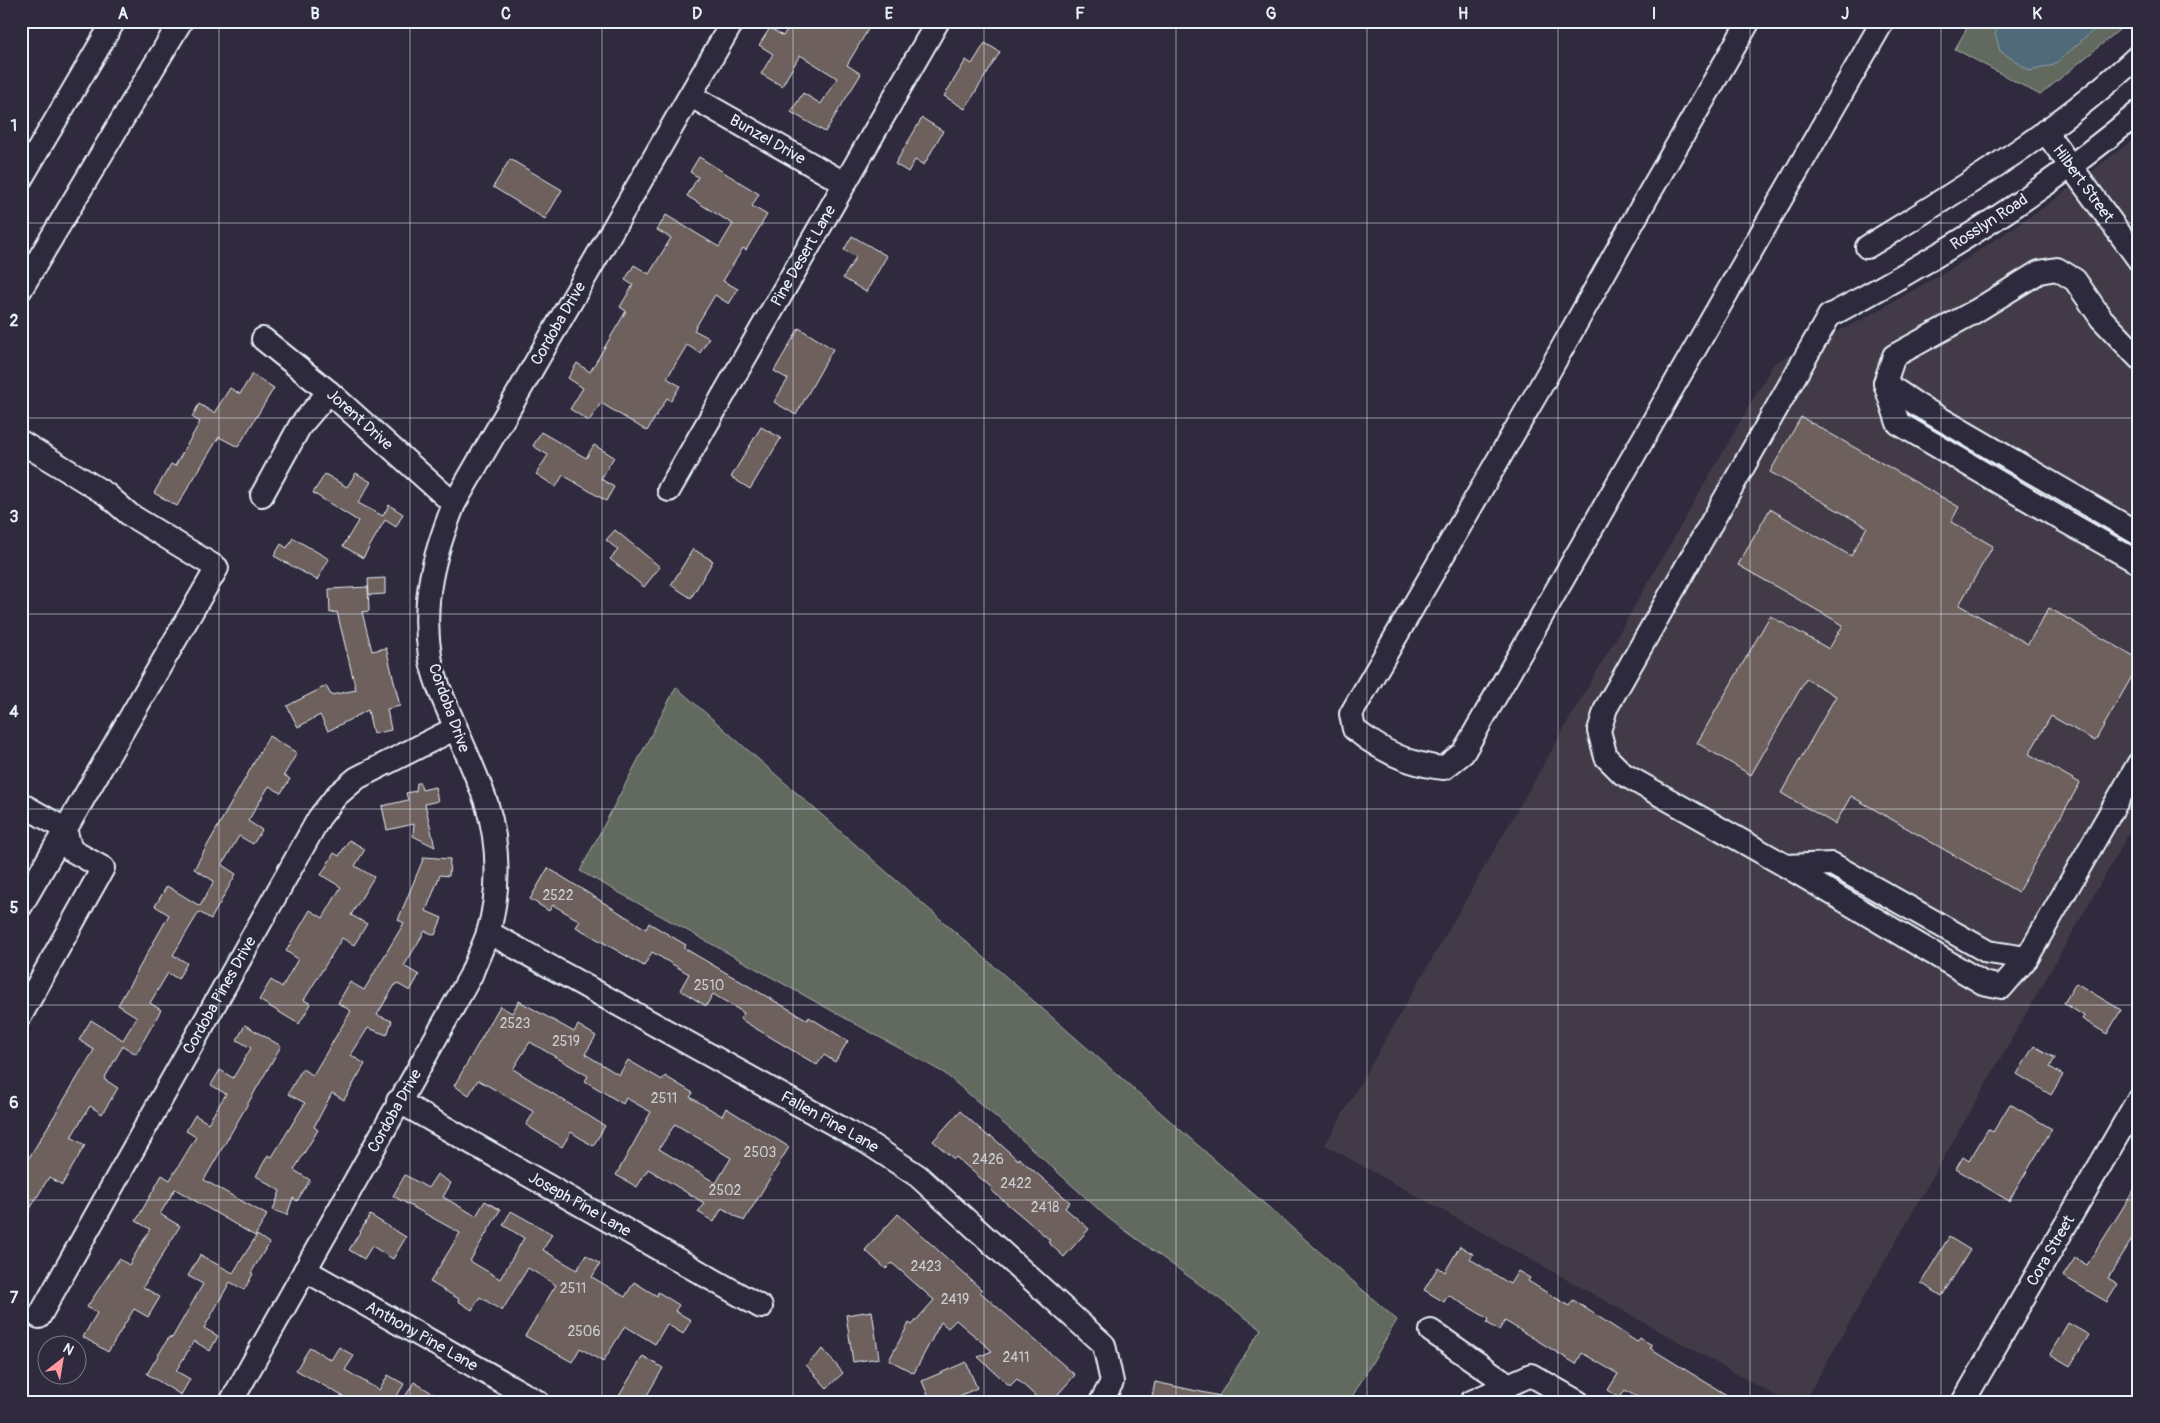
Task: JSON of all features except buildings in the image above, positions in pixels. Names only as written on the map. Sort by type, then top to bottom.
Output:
[{"type":"street","points":[[21,179],[114,21]]},
{"type":"street","points":[[21,289],[181,21]]},
{"type":"street","name":"Cordoba Drive","points":[[231,1402],[398,1101],[471,975],[488,932],[496,877],[495,841],[487,805],[444,700],[430,656],[428,618],[430,578],[439,541],[454,504],[734,21]]},
{"type":"street","name":"Pine Desert Lane","points":[[669,490],[938,21]]},
{"type":"street","points":[[1749,21],[1352,714],[1354,729],[1369,742],[1398,758],[1423,766],[1444,768],[1463,753],[1883,21]]},
{"type":"street","points":[[1867,247],[1940,202],[2045,131],[2118,74],[2139,55]]},
{"type":"street","name":"Bunzel Drive","points":[[691,96],[844,184]]},
{"type":"street","name":"Rosslyn Road","points":[[1786,866],[1623,774],[1606,757],[1599,731],[1606,708],[1830,316],[1964,240],[2070,167],[2139,112]]},
{"type":"street","name":"Hilbert Street","points":[[2045,131],[2139,260]]},
{"type":"street","points":[[2139,358],[2101,318],[2075,280],[2057,269],[2039,272],[1976,311],[1894,356],[1885,383],[1898,423],[2139,563]]},
{"type":"street","name":"Jorent Drive","points":[[263,339],[329,392],[454,504]]},
{"type":"street","points":[[1885,383],[1920,406],[2139,534]]},
{"type":"street","points":[[262,494],[300,426],[329,392]]},
{"type":"street","points":[[21,442],[106,494],[130,515],[217,568],[21,906]]},
{"type":"street","name":"Cordoba Pines Drive","points":[[39,1318],[319,818],[337,795],[358,778],[456,728]]},
{"type":"street","points":[[1786,866],[1983,983],[2002,987],[2027,958],[2139,763]]},
{"type":"street","points":[[21,804],[65,829],[71,850],[103,868],[21,1015]]},
{"type":"street","points":[[1786,866],[1832,864],[1988,952],[2027,958]]},
{"type":"street","name":"Fallen Pine Lane","points":[[488,932],[868,1143],[918,1176],[1104,1345],[1112,1382],[1101,1402]]},
{"type":"street","name":"Cora Street","points":[[1963,1402],[2139,1098]]},
{"type":"street","name":"Joseph Pine Lane","points":[[398,1101],[761,1307]]},
{"type":"street","name":"Anthony Pine Lane","points":[[305,1270],[538,1402]]},
{"type":"street","points":[[1432,1331],[1510,1385]]},
{"type":"street","points":[[1471,1402],[1532,1375],[1578,1402]]},
{"type":"shaded area","points":[[2139,135],[2139,816],[1804,1402],[1787,1402],[1325,1145],[1774,363],[1859,321],[1949,270],[2042,209]]},
{"type":"green space","points":[[1971,21],[2130,21],[2040,95],[1955,49]]},
{"type":"green space","points":[[676,687],[1397,1320],[1349,1402],[1215,1402],[1261,1329],[1108,1218],[1010,1129],[944,1073],[580,871]]},
{"type":"water","points":[[2002,21],[2104,21],[2054,65],[2030,71],[2000,51],[1995,33]]}]
